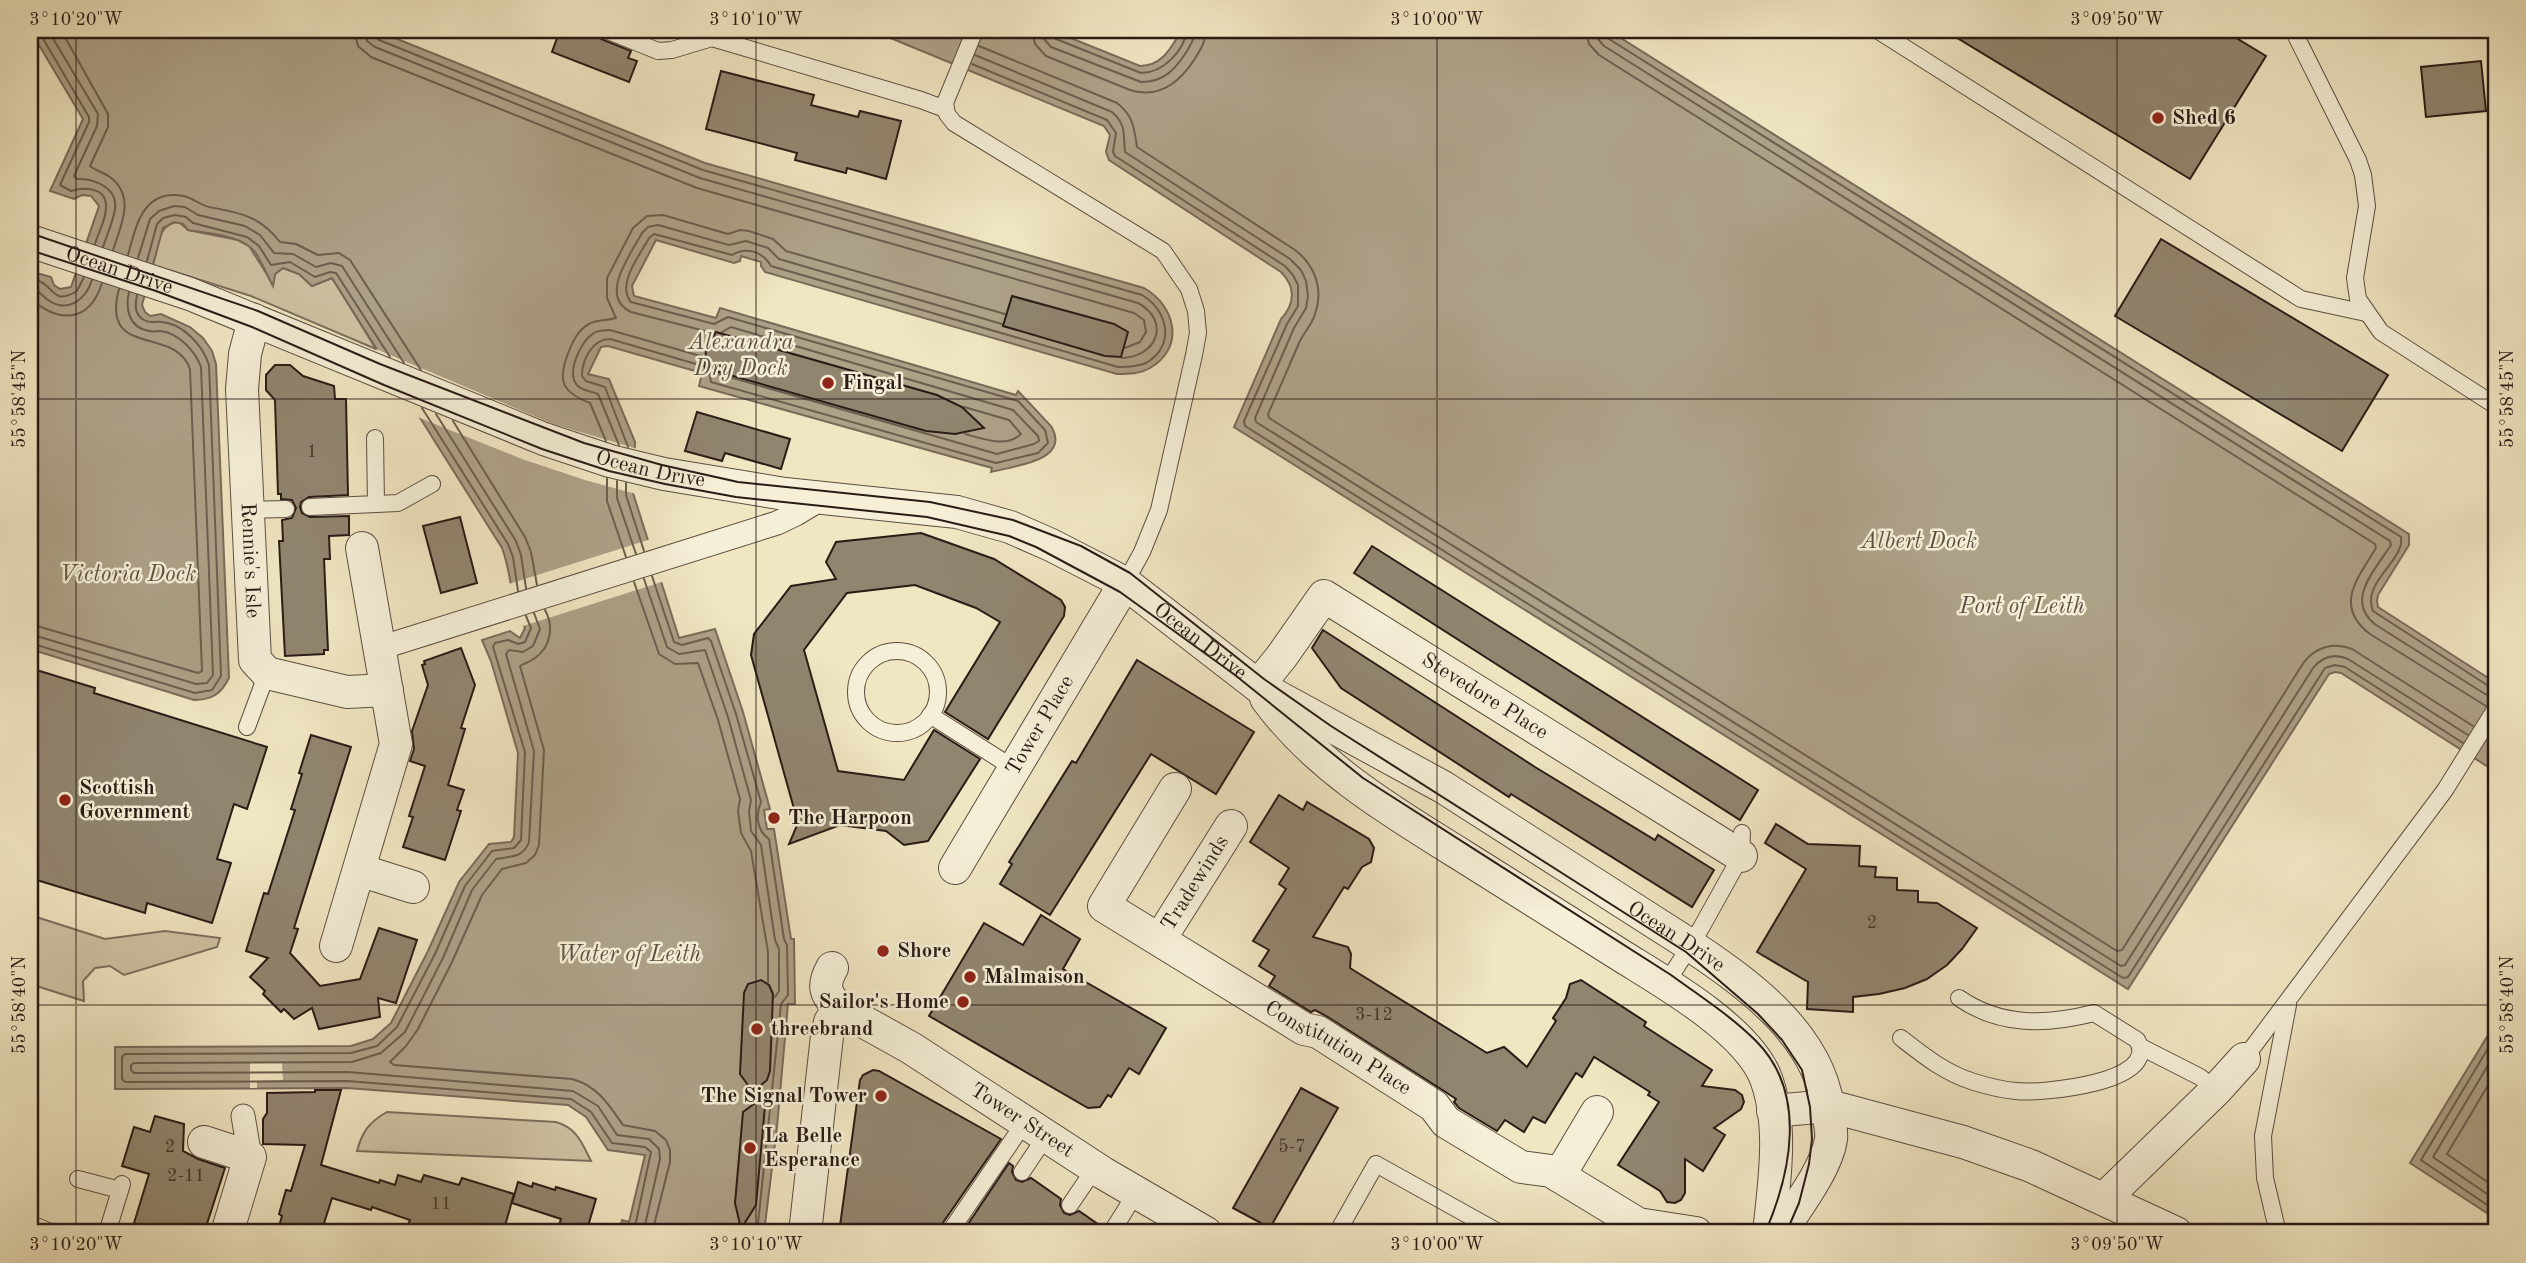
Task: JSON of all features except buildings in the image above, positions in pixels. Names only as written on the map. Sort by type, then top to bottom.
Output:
[{"type":"street","name":"Ocean Drive","points":[[30,241],[190,294],[544,439],[610,461],[664,474],[821,499],[957,512],[1010,527],[1125,583],[1258,687],[1443,786],[1718,963],[1766,1003],[1797,1036],[1817,1067],[1829,1106],[1831,1139],[1819,1170],[1780,1233]]},
{"type":"street","name":"Rennie's Isle","points":[[254,320],[246,348],[242,388],[254,654],[258,666],[267,673]]},
{"type":"street","points":[[380,648],[757,529],[796,514],[821,499]]},
{"type":"street","points":[[337,946],[396,744],[362,548]]},
{"type":"street","name":"Tower Place","points":[[955,868],[1125,583]]},
{"type":"street","name":"Stevedore Place","points":[[1258,687],[1324,596],[1742,845]]},
{"type":"street","points":[[267,673],[348,692],[387,690]]},
{"type":"street","name":"Ocean Drive","points":[[1258,687],[1277,714],[1336,772],[1416,827],[1666,984],[1707,1013],[1750,1049],[1765,1076],[1773,1111],[1775,1165],[1769,1233]]},
{"type":"street","name":"Constitution Place","points":[[1175,789],[1104,906],[1304,1029],[1318,1032],[1433,1106],[1446,1122],[1521,1167],[1551,1171],[1638,1224],[1696,1233]]},
{"type":"street","name":"Tradewinds","points":[[1160,939],[1231,826]]},
{"type":"street","points":[[359,870],[413,887]]},
{"type":"street","points":[[805,1233],[827,1035],[839,1008],[827,997],[825,989],[832,968]]},
{"type":"street","name":"Tower Street","points":[[839,1008],[911,1048],[1094,1168],[1206,1233]]},
{"type":"street","points":[[2105,1198],[2216,1090],[2244,1059]]},
{"type":"street","points":[[1773,1111],[1829,1106],[1963,1142],[2031,1166],[2176,1233]]},
{"type":"street","points":[[1559,1176],[1597,1112]]},
{"type":"street","points":[[227,1233],[250,1157],[243,1116]]},
{"type":"street","points":[[204,1142],[250,1157]]},
{"type":"lane","points":[[606,30],[658,51],[672,50],[712,38],[945,109],[954,123],[1163,251],[1189,289],[1196,311],[1198,333],[1159,510],[1142,552],[1125,583]]},
{"type":"lane","points":[[945,109],[951,86],[975,30]]},
{"type":"lane","points":[[1877,30],[2301,299],[2366,313]]},
{"type":"lane","points":[[2293,30],[2363,174],[2366,191],[2365,224],[2355,278],[2358,299],[2381,332],[2496,406]]},
{"type":"lane","points":[[375,438],[376,504]]},
{"type":"lane","points":[[310,507],[398,503],[432,484]]},
{"type":"lane","points":[[247,510],[286,509]]},
{"type":"lane","points":[[888,652],[915,656],[926,664],[934,675],[937,696],[930,715],[921,725],[910,731],[884,731],[872,725],[863,716],[855,691],[864,667],[888,652]]},
{"type":"lane","points":[[247,727],[267,673]]},
{"type":"lane","points":[[2244,1059],[2445,790],[2496,708]]},
{"type":"lane","points":[[930,715],[1015,769]]},
{"type":"lane","points":[[1666,984],[1690,945],[1742,845]]},
{"type":"lane","points":[[1959,998],[1983,1011],[2018,1021],[2058,1021],[2094,1013],[2137,1040],[2141,1047],[2200,1077],[2216,1090]]},
{"type":"lane","points":[[2278,1233],[2265,1178],[2263,1136],[2289,999]]},
{"type":"lane","points":[[1901,1038],[1928,1060],[1957,1077],[2016,1091],[2055,1091],[2106,1080],[2133,1065],[2140,1055],[2141,1047]]},
{"type":"lane","points":[[1021,1172],[1035,1129]]},
{"type":"lane","points":[[949,1233],[1035,1129]]},
{"type":"lane","points":[[1337,1233],[1376,1164],[1500,1233]]},
{"type":"lane","points":[[1070,1205],[1094,1168]]},
{"type":"lane","points":[[78,1179],[121,1187],[107,1233]]},
{"type":"lane","points":[[1111,1233],[1136,1193]]},
{"type":"lane","points":[[36,1226],[53,1233]]},
{"type":"shaded area","points":[[179,222],[188,230],[238,240],[249,246],[273,284],[275,274],[283,268],[299,274],[312,286],[332,278],[376,349],[251,296],[153,265],[163,231],[172,223]]},
{"type":"shaded area","points":[[30,915],[105,939],[165,931],[220,938],[217,947],[124,975],[110,966],[95,968],[83,981],[84,1001],[30,984]]},
{"type":"shaded area","points":[[387,1112],[556,1122],[574,1132],[591,1161],[357,1151],[367,1128]]},
{"type":"water","points":[[30,30],[375,30],[705,163],[1144,288],[1163,305],[1172,327],[1168,350],[1161,360],[1146,370],[1117,374],[765,272],[761,262],[741,256],[740,261],[734,263],[656,240],[632,286],[634,296],[716,318],[720,308],[1016,395],[1018,391],[1051,426],[1055,438],[1054,447],[1037,460],[991,472],[992,468],[699,386],[702,373],[608,346],[601,347],[588,374],[609,379],[635,442],[633,493],[679,638],[715,629],[743,712],[770,809],[764,810],[767,829],[774,829],[791,939],[794,939],[795,1004],[788,1004],[764,1233],[619,1233],[622,1220],[629,1222],[645,1155],[608,1150],[586,1117],[568,1105],[347,1088],[115,1089],[115,1047],[351,1046],[373,1039],[391,1023],[459,882],[489,844],[511,842],[514,837],[518,753],[491,661],[482,640],[510,631],[520,638],[525,628],[516,608],[502,548],[332,278],[312,286],[299,274],[283,268],[275,274],[273,286],[258,256],[249,246],[233,238],[188,230],[183,224],[174,222],[163,228],[142,305],[150,316],[161,314],[190,327],[203,338],[212,351],[216,364],[229,678],[215,695],[194,700],[30,649],[30,271],[51,277],[54,285],[60,289],[71,287],[99,206],[91,196],[82,195],[74,199],[50,191],[83,119]]},
{"type":"water","name":"Port of Leith","points":[[871,30],[1051,30],[1140,66],[1155,63],[1160,59],[1182,30],[1608,30],[2409,534],[2409,545],[2378,595],[2378,607],[2496,683],[2496,772],[2341,673],[2329,674],[2128,989],[1234,427],[1291,301],[1289,284],[1281,272],[1109,160],[1106,152],[1110,135],[1104,126]]},
{"type":"water","points":[[2496,1022],[2496,1219],[2410,1163]]},
{"type":"pier","points":[[376,349],[553,424],[638,449],[636,494],[522,459],[415,416],[379,359]]},
{"type":"pier","points":[[651,539],[665,581],[520,627],[506,585]]},
{"type":"pier","points":[[250,1063],[282,1063],[283,1080],[257,1081],[257,1088],[250,1088]]},
{"type":"tram line","points":[[30,233],[258,311],[380,364],[584,443],[662,465],[738,482],[930,502],[1013,520],[1081,546],[1130,573],[1264,679],[1331,726],[1686,952],[1758,1014],[1782,1040],[1802,1070],[1810,1107],[1812,1139],[1809,1164],[1799,1203],[1786,1233]]},
{"type":"tram line","points":[[30,250],[156,291],[252,327],[384,385],[542,449],[609,471],[736,497],[927,517],[1009,536],[1036,547],[1120,592],[1235,675],[1363,778],[1671,975],[1726,1015],[1756,1041],[1772,1062],[1783,1084],[1789,1109],[1787,1160],[1782,1185],[1765,1233]]},
{"type":"place","name":"Shed 6","points":[[2158,118]]},
{"type":"place","name":"Fingal","points":[[828,383]]},
{"type":"place","name":"Scottish Government","points":[[65,800]]},
{"type":"place","name":"The Harpoon","points":[[774,818]]},
{"type":"place","name":"Shore","points":[[883,951]]},
{"type":"place","name":"Malmaison","points":[[970,977]]},
{"type":"place","name":"Sailor's Home","points":[[963,1002]]},
{"type":"place","name":"threebrand","points":[[757,1029]]},
{"type":"place","name":"The Signal Tower","points":[[881,1096]]},
{"type":"place","name":"La Belle Esperance","points":[[750,1148]]},
{"type":"water label","name":"Alexandra Dry Dock","points":[[741,355]]},
{"type":"water label","name":"Albert Dock","points":[[1919,541]]},
{"type":"water label","name":"Victoria Dock","points":[[128,574]]},
{"type":"water label","name":"Water of Leith","points":[[629,954]]}]
